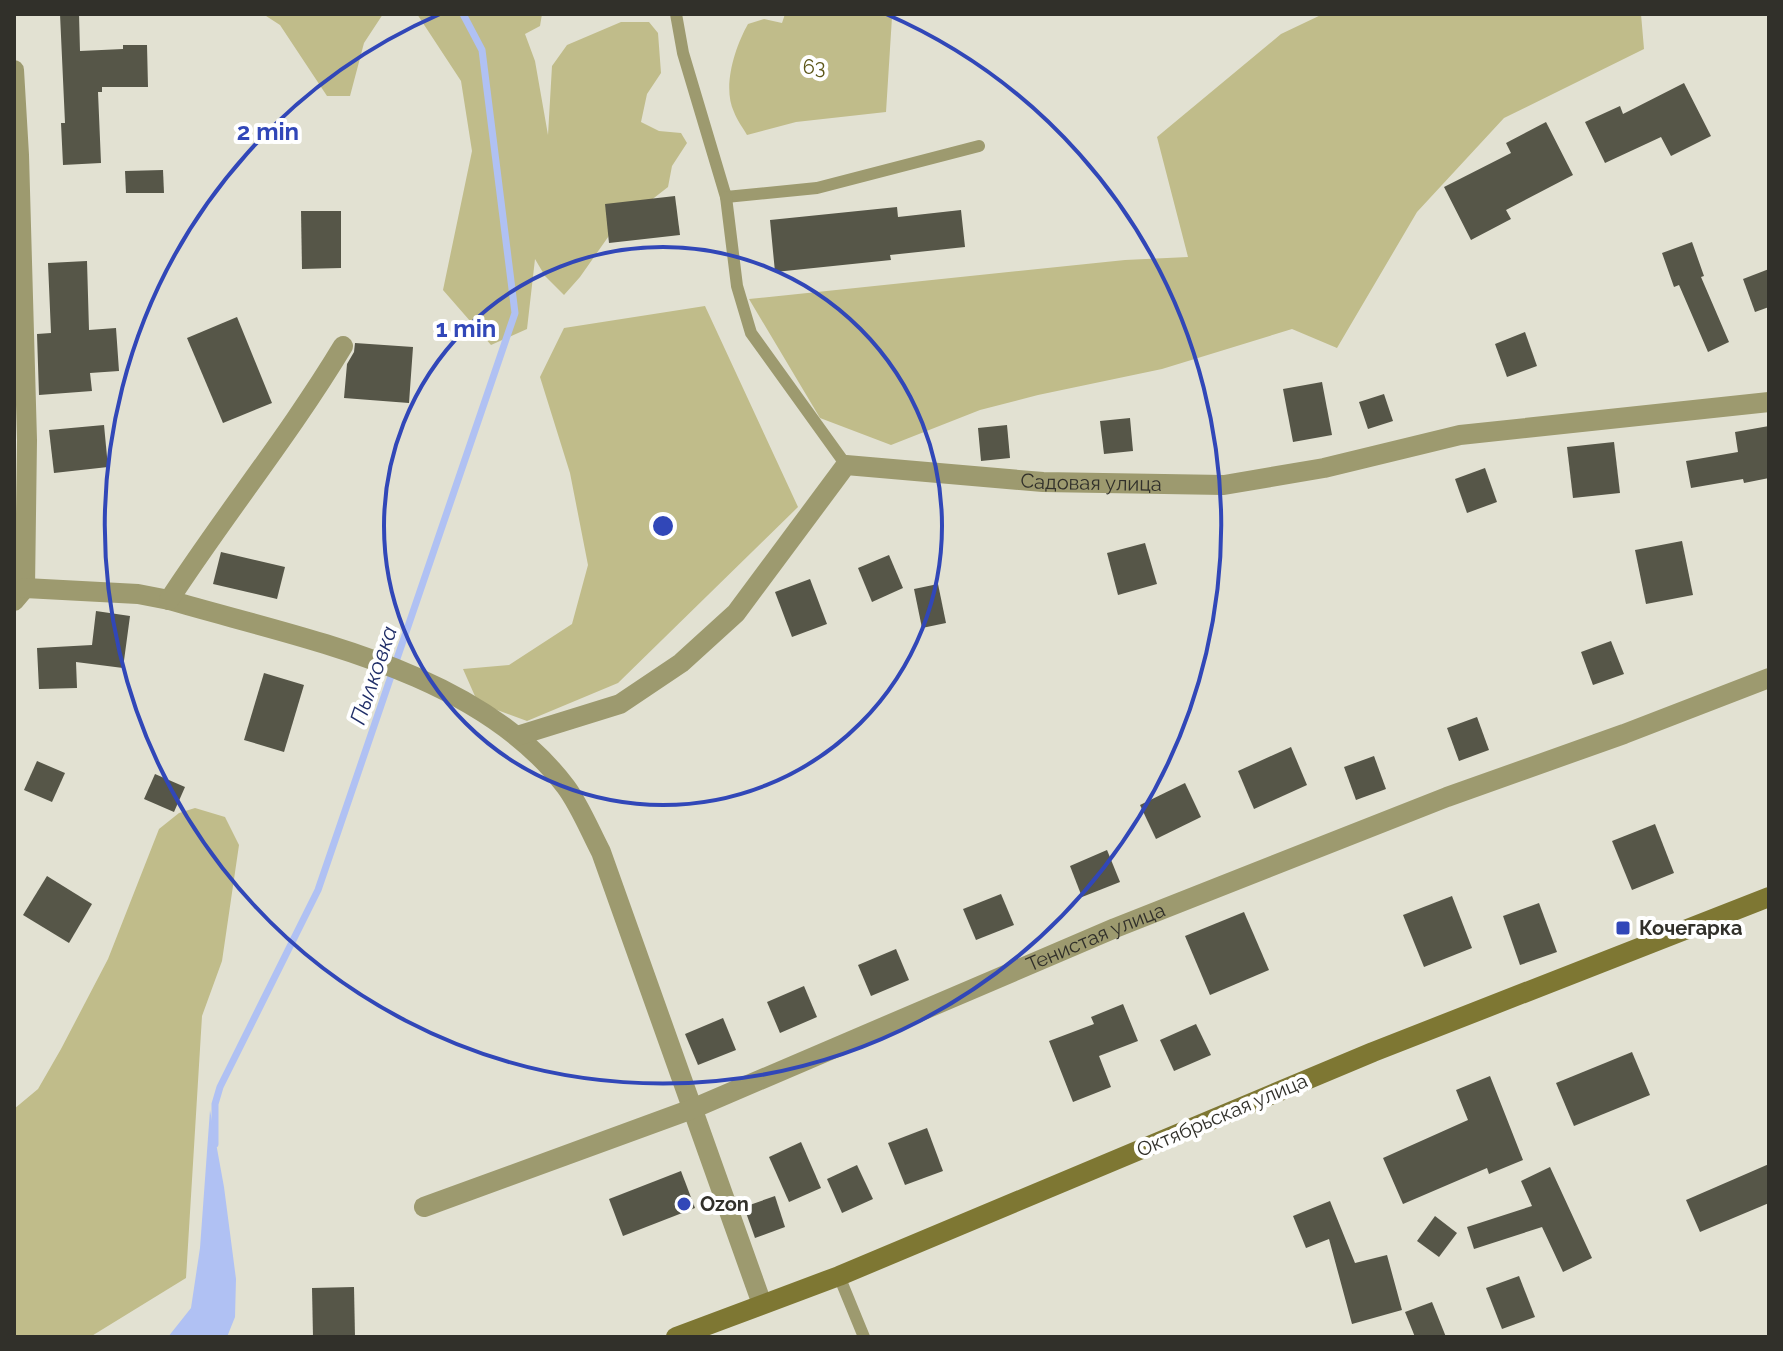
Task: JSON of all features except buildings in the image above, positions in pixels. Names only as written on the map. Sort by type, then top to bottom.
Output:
[{"type":"street","points":[[14,70],[27,440],[19,594],[138,594],[169,600],[350,653],[443,688],[517,736],[566,788],[601,852],[762,1304]]},
{"type":"street","points":[[169,600],[251,480],[306,407],[343,346]]},
{"type":"street","points":[[1760,403],[1769,387]]},
{"type":"street","name":"Садовая улица","points":[[846,465],[1043,482],[1224,485],[1324,468],[1460,435],[1760,403]]},
{"type":"street","points":[[517,736],[620,704],[681,663],[736,613],[846,465]]},
{"type":"street","name":"Тенистая улица","points":[[424,1207],[692,1109],[1130,922],[1447,797],[1769,678]]},
{"type":"street","name":"Октябрьская улица","points":[[676,1337],[839,1276],[1373,1052],[1769,897]]},
{"type":"lane","points":[[676,14],[683,53],[726,197],[737,286],[751,333],[846,465]]},
{"type":"lane","points":[[726,197],[817,188],[979,146]]},
{"type":"lane","points":[[839,1276],[864,1337]]},
{"type":"green space","points":[[263,14],[383,14],[364,43],[350,96],[327,96],[280,25]]},
{"type":"green space","points":[[417,14],[542,14],[540,26],[525,34],[535,61],[548,135],[552,66],[567,45],[621,22],[649,22],[658,33],[661,73],[647,94],[641,122],[659,131],[681,133],[687,143],[672,166],[668,187],[613,230],[564,295],[545,276],[535,259],[527,329],[491,345],[443,290],[472,151],[461,81]]},
{"type":"green space","name":"63","points":[[785,14],[886,14],[892,17],[886,112],[796,122],[747,135],[737,118],[729,91],[735,55],[748,24],[764,19],[782,23]]},
{"type":"green space","points":[[1323,14],[1641,14],[1644,49],[1504,118],[1417,212],[1337,348],[1292,329],[1162,369],[980,410],[891,445],[820,418],[749,299],[1125,260],[1188,257],[1157,137],[1281,34]]},
{"type":"green space","points":[[705,306],[798,507],[618,683],[527,721],[478,703],[463,669],[509,665],[572,624],[588,565],[570,473],[540,377],[564,328]]},
{"type":"green space","points":[[195,808],[225,817],[239,845],[222,961],[202,1016],[186,1278],[90,1337],[14,1337],[14,1109],[38,1089],[108,959],[159,829],[179,813]]},
{"type":"water","points":[[210,1110],[236,1279],[235,1317],[227,1337],[168,1337],[191,1308],[200,1248]]},
{"type":"waterway","name":"Пылковка","points":[[215,1144],[215,1104],[220,1087],[318,890],[515,313],[482,50],[463,14]]},
{"type":"place","name":"Кочегарка","points":[[1623,928]]},
{"type":"place","name":"Ozon","points":[[684,1204]]}]
